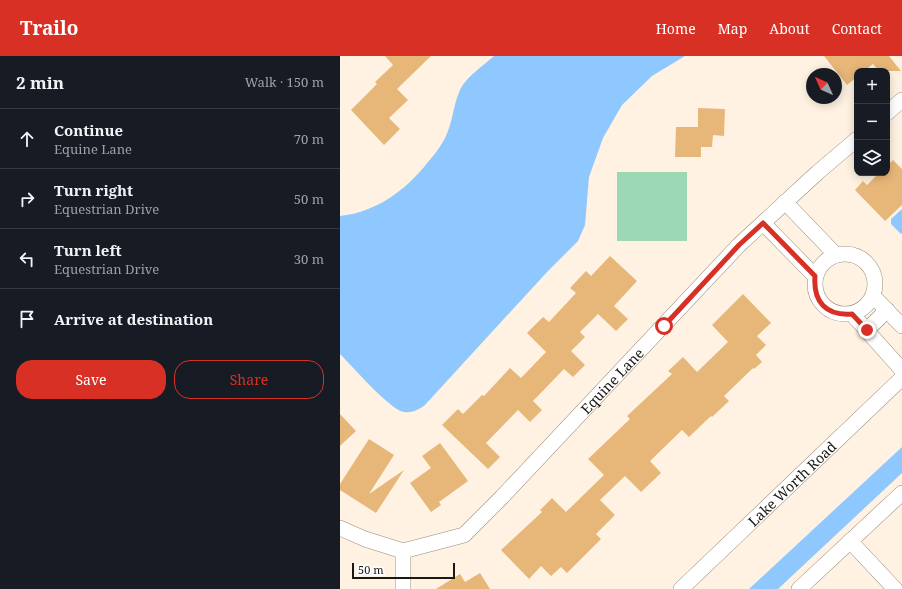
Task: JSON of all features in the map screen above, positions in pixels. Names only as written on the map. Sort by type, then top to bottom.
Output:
[{"type":"street","points":[[890,110],[902,100]]},
{"type":"street","name":"Equine Lane","points":[[403,551],[464,535],[508,492],[739,245],[785,202],[856,140]]},
{"type":"street","points":[[785,202],[836,255]]},
{"type":"street","points":[[763,223],[815,276]]},
{"type":"street","points":[[846,254],[855,256],[864,261],[870,268],[874,277],[875,287],[873,296],[868,304],[852,314],[841,315],[831,312],[823,306],[817,297],[814,287],[815,276],[820,267],[827,260],[836,255],[846,254]]},
{"type":"street","points":[[873,296],[902,326]]},
{"type":"street","points":[[867,330],[886,310]]},
{"type":"street","points":[[852,314],[902,370]]},
{"type":"street","name":"Lake Worth Road","points":[[681,589],[902,378]]},
{"type":"street","points":[[799,589],[902,493]]},
{"type":"street","points":[[340,528],[403,551],[403,589]]},
{"type":"street","points":[[850,541],[895,589]]},
{"type":"green space","points":[[617,172],[687,172],[687,241],[617,241]]},
{"type":"water","points":[[494,56],[685,56],[652,76],[622,105],[603,138],[589,177],[585,225],[578,241],[548,271],[424,406],[412,412],[404,412],[390,404],[381,396],[340,354],[340,216],[354,214],[378,205],[390,198],[410,182],[437,151],[444,139],[450,126],[462,85],[470,76]]},
{"type":"water","points":[[902,209],[901,234],[891,224],[891,219]]},
{"type":"water","points":[[902,447],[902,473],[778,589],[749,589]]},
{"type":"building","points":[[385,56],[431,56],[397,89],[408,100],[389,118],[400,129],[384,145],[351,110],[377,84],[375,82],[393,65]]},
{"type":"building","points":[[824,56],[889,56],[901,71],[890,71],[890,68],[876,68],[873,64],[868,68],[854,68],[854,79],[847,85],[842,79],[842,68],[834,68]]},
{"type":"building","points":[[698,108],[725,109],[724,136],[713,135],[712,147],[701,147],[701,157],[675,157],[676,127],[698,127]]},
{"type":"building","points":[[893,160],[902,169],[902,205],[885,221],[855,190],[863,181],[867,185],[876,176],[890,176],[890,163]]},
{"type":"building","points":[[610,256],[637,281],[614,306],[628,319],[616,331],[598,314],[580,332],[585,337],[571,351],[585,365],[573,377],[564,369],[533,401],[542,410],[530,422],[518,410],[486,443],[500,457],[488,469],[442,425],[458,409],[463,414],[482,395],[484,396],[510,368],[521,378],[546,352],[527,333],[543,317],[549,322],[576,293],[570,288],[586,271],[591,276]]},
{"type":"building","points":[[743,294],[771,323],[757,336],[766,345],[756,355],[762,362],[754,369],[753,368],[724,396],[729,401],[712,417],[711,416],[689,437],[682,430],[650,461],[661,473],[641,492],[625,476],[600,500],[615,515],[596,534],[601,539],[567,573],[561,567],[551,576],[541,566],[529,579],[501,550],[542,512],[540,510],[552,498],[566,512],[604,475],[588,459],[630,419],[627,416],[672,374],[668,371],[683,357],[697,372],[728,342],[712,325]]},
{"type":"building","points":[[340,414],[356,431],[340,446]]},
{"type":"building","points":[[369,439],[394,455],[369,494],[404,470],[376,513],[340,490],[340,484]]},
{"type":"building","points":[[440,443],[468,481],[439,502],[441,505],[431,512],[410,483],[431,468],[422,456]]},
{"type":"building","points":[[480,573],[490,589],[436,589],[460,574],[465,582]]},
{"type":"route","points":[[664,326],[739,245],[763,223],[815,276],[814,287],[817,297],[823,306],[831,312],[841,315],[852,314],[867,330]]}]
